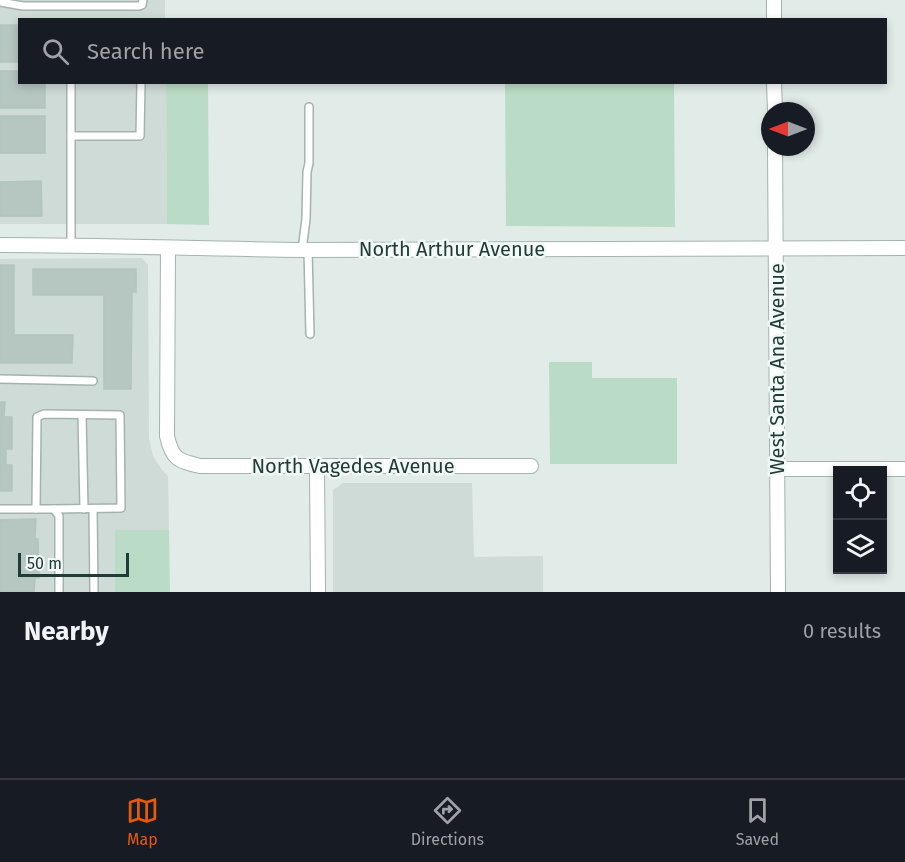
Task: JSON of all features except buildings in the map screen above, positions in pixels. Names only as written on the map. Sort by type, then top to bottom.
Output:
[{"type":"street","points":[[774,0],[774,18]]},
{"type":"street","points":[[774,84],[775,102]]},
{"type":"street","name":"West Santa Ana Avenue","points":[[775,156],[778,592]]},
{"type":"street","name":"North Arthur Avenue","points":[[0,245],[305,250],[905,248]]},
{"type":"street","name":"North Vagedes Avenue","points":[[168,248],[167,436],[170,449],[177,459],[200,466],[531,466]]},
{"type":"street","points":[[317,467],[318,592]]},
{"type":"street","points":[[778,469],[905,469]]},
{"type":"lane","points":[[0,1],[23,6],[139,6],[142,5],[143,0]]},
{"type":"lane","points":[[71,84],[71,245]]},
{"type":"lane","points":[[71,136],[140,136],[141,84]]},
{"type":"lane","points":[[309,107],[305,250],[310,334]]},
{"type":"lane","points":[[0,379],[93,381]]},
{"type":"lane","points":[[0,509],[36,509],[54,509],[84,509],[93,509],[121,508],[120,416],[44,414],[37,417],[36,509]]},
{"type":"lane","points":[[82,415],[84,509]]},
{"type":"lane","points":[[54,509],[59,516],[59,592]]},
{"type":"lane","points":[[93,509],[93,592]]},
{"type":"shaded area","points":[[0,0],[165,0],[165,18],[18,18],[18,84],[166,84],[167,224],[0,224]]},
{"type":"shaded area","points":[[142,258],[148,265],[149,438],[153,456],[168,476],[169,530],[115,533],[115,592],[0,592],[0,259]]},
{"type":"shaded area","points":[[343,483],[472,483],[474,557],[543,556],[543,592],[333,592],[333,490]]},
{"type":"green space","points":[[166,84],[208,84],[209,225],[167,224]]},
{"type":"green space","points":[[505,84],[674,84],[675,227],[506,226]]},
{"type":"green space","points":[[549,362],[592,362],[592,378],[677,378],[677,464],[550,464]]},
{"type":"green space","points":[[115,530],[169,530],[170,592],[115,592]]}]
